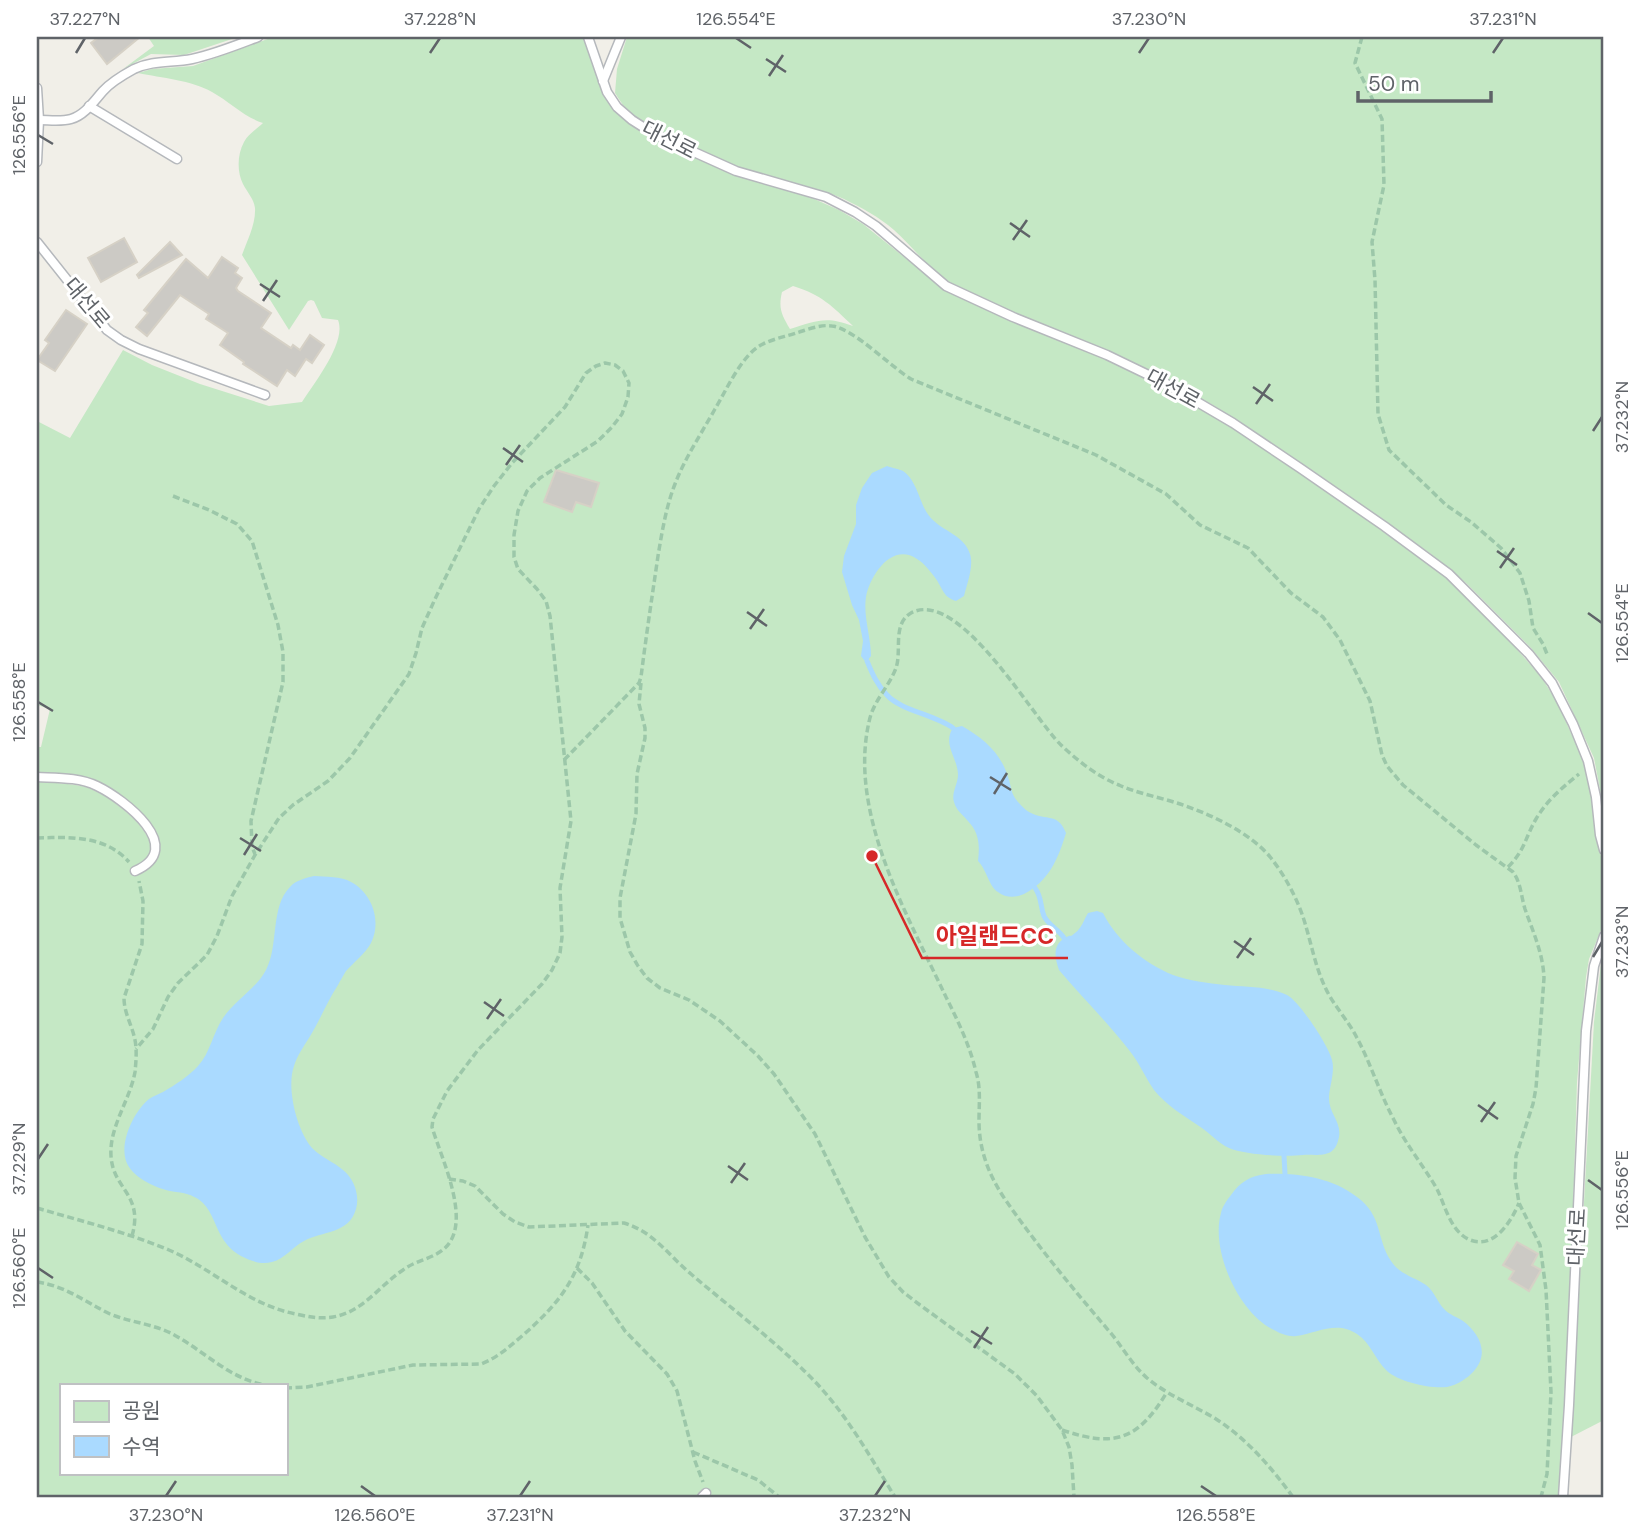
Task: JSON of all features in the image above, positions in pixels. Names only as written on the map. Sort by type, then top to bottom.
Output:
[{"type":"lane","points":[[39,120],[63,121],[74,118],[110,85],[150,63],[203,57],[258,37]]},
{"type":"lane","name":"대선로","points":[[588,37],[607,92],[617,107],[654,134],[736,171],[836,202],[876,226],[946,286],[1013,317],[1107,355],[1165,383],[1233,423],[1449,574],[1529,654],[1552,683],[1573,724],[1589,766],[1604,850]]},
{"type":"lane","points":[[603,81],[621,37]]},
{"type":"lane","points":[[37,88],[37,162]]},
{"type":"lane","points":[[89,106],[177,159]]},
{"type":"lane","name":"대선로","points":[[37,242],[107,330],[121,340],[139,349],[265,394]]},
{"type":"lane","points":[[37,777],[85,781],[97,786],[126,805],[148,826],[155,839],[156,849],[153,859],[135,871]]},
{"type":"lane","name":"대선로","points":[[1563,1497],[1586,1031],[1594,966],[1604,936]]},
{"type":"path","points":[[1362,37],[1355,63],[1382,119],[1384,185],[1372,242],[1378,414],[1389,450],[1446,505],[1472,522],[1501,548],[1520,573],[1529,601],[1533,628],[1548,654],[1544,673]]},
{"type":"path","points":[[1074,1497],[1069,1447],[1062,1430],[1037,1395],[1015,1374],[920,1306],[889,1277],[864,1237],[815,1134],[774,1074],[739,1037],[703,1008],[660,988],[647,978],[630,952],[620,918],[620,898],[636,814],[637,774],[645,738],[639,704],[648,622],[664,523],[674,485],[687,458],[750,354],[758,346],[771,340],[820,326],[840,328],[911,379],[1113,464],[1166,494],[1199,525],[1248,548],[1291,593],[1323,617],[1340,640],[1370,701],[1382,755],[1393,775],[1517,878],[1544,965],[1538,1073],[1533,1104],[1516,1156],[1515,1178],[1519,1203],[1540,1245],[1546,1290],[1551,1392],[1547,1474],[1541,1497]]},
{"type":"path","points":[[37,1208],[132,1236],[191,1260],[257,1302],[284,1312],[316,1318],[349,1313],[407,1267],[438,1254],[452,1240],[456,1230],[456,1215],[452,1188],[432,1127],[432,1119],[478,1049],[552,970],[560,953],[562,937],[560,888],[571,821],[550,616],[546,601],[518,569],[513,556],[518,511],[527,491],[540,478],[598,440],[622,414],[628,397],[629,383],[623,371],[615,365],[605,363],[586,373],[565,407],[494,486],[479,509],[435,598],[422,628],[409,674],[349,758],[328,781],[279,818],[232,896],[217,936],[206,956],[167,997],[153,1029],[136,1049]]},
{"type":"path","points":[[173,496],[237,524],[251,541],[278,625],[284,652],[283,682],[251,821],[255,855]]},
{"type":"path","points":[[1293,1497],[1249,1445],[1213,1417],[1167,1392],[1140,1371],[1017,1216],[991,1175],[981,1147],[980,1091],[974,1064],[954,1013],[890,872],[871,818],[865,777],[869,720],[897,666],[899,633],[907,615],[914,611],[937,612],[962,625],[1019,691],[1049,732],[1082,763],[1113,783],[1181,804],[1205,815],[1249,838],[1263,849],[1286,880],[1304,918],[1326,991],[1359,1042],[1397,1126],[1440,1194],[1460,1234],[1477,1242],[1488,1240],[1506,1227],[1519,1203]]},
{"type":"path","points":[[564,760],[635,688],[642,677]]},
{"type":"path","points":[[1507,867],[1524,847],[1534,821],[1545,805],[1589,766]]},
{"type":"path","points":[[37,838],[88,839],[116,850],[127,859],[135,871],[143,901],[142,944],[126,990],[124,1007],[136,1049],[134,1073],[116,1128],[111,1155],[116,1175],[135,1212],[132,1236]]},
{"type":"path","points":[[449,1179],[475,1186],[503,1214],[529,1227],[624,1223],[649,1234],[681,1266],[801,1368],[821,1389],[838,1410],[895,1497]]},
{"type":"path","points":[[287,1388],[307,1387],[413,1365],[481,1364],[491,1360],[555,1306],[577,1268],[588,1225]]},
{"type":"path","points":[[577,1268],[592,1283],[625,1331],[667,1374],[677,1391],[704,1495]]},
{"type":"path","points":[[37,1282],[70,1291],[111,1314],[169,1332],[229,1371],[261,1384]]},
{"type":"path","points":[[1062,1430],[1096,1438],[1122,1437],[1143,1425],[1167,1392]]},
{"type":"path","points":[[693,1452],[758,1480],[779,1497]]},
{"type":"green space","points":[[148,37],[238,37],[184,55],[151,54],[123,69],[154,46]]},
{"type":"green space","points":[[273,37],[583,37],[605,97],[614,111],[627,122],[652,137],[734,175],[812,198],[839,210],[863,224],[940,286],[1168,388],[1312,479],[1445,577],[1515,647],[1542,678],[1558,704],[1583,760],[1590,788],[1596,838],[1604,867],[1604,923],[1589,959],[1577,1082],[1570,1311],[1560,1497],[37,1497],[37,781],[89,788],[130,815],[145,832],[151,845],[152,851],[146,860],[139,864],[141,872],[154,863],[159,852],[154,830],[145,819],[104,785],[82,778],[37,773],[37,747],[41,747],[50,709],[37,705],[37,421],[70,438],[123,350],[200,384],[269,406],[302,402],[334,351],[340,329],[338,320],[322,318],[311,300],[289,330],[242,255],[253,226],[255,208],[241,179],[239,158],[246,139],[263,123],[204,88],[138,73],[152,69],[193,66]],"holes":[[[793,286],[826,302],[853,326],[822,320],[790,329],[780,303],[782,292]]]},
{"type":"green space","points":[[627,37],[1604,37],[1604,828],[1594,758],[1559,682],[1531,648],[1466,583],[1431,554],[1213,405],[1125,360],[955,286],[934,270],[894,230],[864,209],[825,192],[767,177],[694,150],[642,121],[628,110],[615,93],[617,69]]},
{"type":"green space","points":[[1604,955],[1604,1420],[1571,1437],[1594,1022]]},
{"type":"water","points":[[887,466],[909,476],[929,516],[964,543],[970,554],[971,569],[964,596],[956,601],[946,595],[930,571],[917,559],[899,555],[884,563],[872,579],[866,597],[871,656],[867,661],[861,656],[863,641],[859,620],[842,572],[844,556],[856,524],[856,505],[862,488],[872,473]]},
{"type":"water","points":[[962,726],[996,753],[1018,802],[1029,812],[1059,822],[1066,833],[1060,852],[1046,876],[1033,889],[1021,895],[1004,895],[992,886],[978,861],[979,844],[976,834],[955,805],[953,795],[958,775],[949,740],[953,728]]},
{"type":"water","points":[[314,876],[351,882],[365,893],[375,917],[371,943],[345,973],[330,998],[294,1066],[291,1086],[294,1109],[307,1140],[320,1155],[347,1174],[357,1193],[357,1204],[352,1217],[341,1227],[304,1241],[277,1260],[260,1263],[241,1256],[230,1248],[201,1201],[191,1195],[157,1187],[133,1172],[125,1159],[125,1141],[132,1121],[143,1105],[186,1077],[202,1061],[223,1018],[266,970],[284,895],[295,883]]},
{"type":"water","points":[[1088,913],[1103,913],[1116,933],[1132,950],[1173,975],[1205,983],[1272,990],[1287,995],[1299,1006],[1313,1024],[1332,1060],[1329,1103],[1338,1123],[1339,1134],[1336,1147],[1332,1151],[1324,1154],[1286,1156],[1255,1154],[1229,1148],[1159,1096],[1129,1050],[1059,970],[1056,957],[1058,944],[1077,931]]},
{"type":"water","points":[[1266,1174],[1290,1174],[1325,1181],[1347,1190],[1365,1204],[1375,1220],[1386,1252],[1394,1265],[1426,1285],[1445,1310],[1463,1321],[1478,1337],[1481,1357],[1472,1374],[1447,1387],[1415,1384],[1387,1371],[1366,1342],[1349,1330],[1334,1328],[1288,1336],[1263,1323],[1251,1312],[1231,1281],[1224,1263],[1219,1228],[1222,1208],[1234,1190],[1246,1180]]},
{"type":"building","points":[[99,37],[140,37],[107,64],[91,43]]},
{"type":"building","points":[[124,238],[137,262],[101,282],[88,258]]},
{"type":"building","points":[[170,242],[182,255],[139,278],[137,275]]},
{"type":"building","points":[[222,257],[238,268],[235,273],[242,278],[236,288],[238,291],[271,313],[261,328],[291,348],[293,345],[300,350],[310,335],[324,345],[312,363],[306,359],[295,376],[287,370],[277,386],[220,345],[228,333],[206,319],[209,314],[180,295],[147,336],[136,327],[148,313],[144,310],[186,259],[208,278]]},
{"type":"building","points":[[66,310],[87,324],[55,371],[37,360],[49,343],[45,340]]},
{"type":"building","points":[[556,470],[599,483],[591,507],[576,502],[572,512],[544,502]]},
{"type":"building","points":[[1517,1242],[1538,1254],[1532,1265],[1541,1270],[1529,1291],[1509,1279],[1514,1271],[1503,1265]]},
{"type":"waterway","points":[[867,661],[883,691],[893,700],[953,728]]},
{"type":"waterway","points":[[1035,888],[1046,919],[1064,938]]},
{"type":"waterway","points":[[1284,1156],[1285,1174]]},
{"type":"place","name":"아일랜드CC","points":[[872,856]]}]
